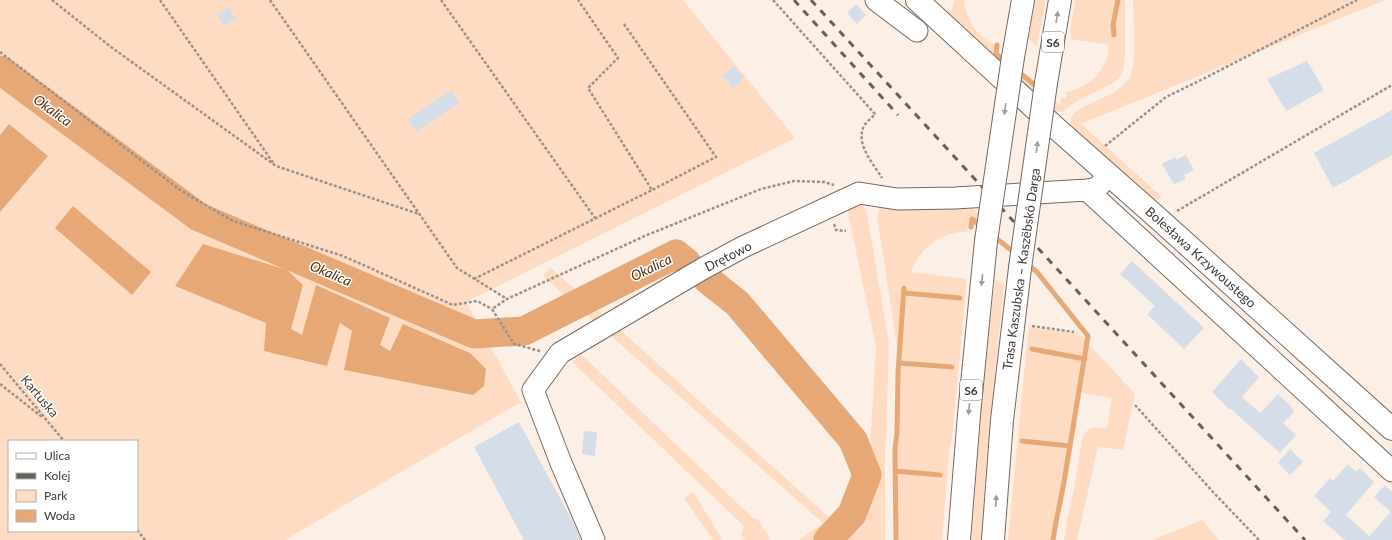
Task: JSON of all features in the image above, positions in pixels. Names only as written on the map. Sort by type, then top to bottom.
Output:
[{"type":"main road","name":"Bolesława Krzywoustego","points":[[917,0],[1009,86],[1392,429]]},
{"type":"main road","name":"S6","points":[[959,540],[971,392],[986,241],[1013,57],[1023,0]]},
{"type":"main road","name":"Trasa Kaszubska – Kaszëbskô Darga","points":[[993,540],[1002,420],[1020,268],[1046,83],[1060,0]]},
{"type":"street","points":[[876,0],[918,31]]},
{"type":"street","points":[[859,193],[898,199],[955,198],[1087,190],[1097,188],[1109,175]]},
{"type":"street","points":[[1087,190],[1392,471]]},
{"type":"street","name":"Drętowo","points":[[594,540],[561,463],[533,390],[557,356],[704,268],[859,193]]},
{"type":"path","points":[[52,0],[111,47],[276,166],[419,214]]},
{"type":"path","points":[[160,0],[276,166]]},
{"type":"path","points":[[270,0],[457,268],[506,299]]},
{"type":"path","points":[[442,0],[596,218]]},
{"type":"path","points":[[578,0],[618,58],[588,88],[652,190]]},
{"type":"path","points":[[773,0],[875,114],[864,125],[861,137],[866,154],[882,177],[889,198]]},
{"type":"path","points":[[1091,158],[1166,97],[1357,0]]},
{"type":"path","points":[[474,279],[716,157],[624,24]]},
{"type":"path","points":[[0,52],[180,190],[233,221],[343,256],[453,305],[477,302],[492,309],[514,344],[557,356]]},
{"type":"path","points":[[1161,221],[1392,85]]},
{"type":"path","points":[[492,309],[506,299],[647,236],[761,189],[794,181],[824,182],[859,193]]},
{"type":"path","points":[[1028,325],[1074,332]]},
{"type":"path","name":"Kartuska","points":[[0,364],[63,440]]},
{"type":"path","points":[[0,384],[46,420]]},
{"type":"path","points":[[1135,405],[1213,492],[1259,540]]},
{"type":"path","points":[[138,531],[145,540]]},
{"type":"green space","points":[[0,0],[683,0],[795,138],[466,302],[521,402],[285,540],[0,540]]},
{"type":"green space","points":[[954,0],[964,0],[965,8],[974,28],[984,38],[998,46],[997,54],[1060,105],[1061,97],[1066,98],[1066,94],[1062,93],[1080,88],[1088,83],[1100,71],[1108,55],[1109,45],[1071,39],[1070,30],[1075,0],[1125,0],[1125,58],[1123,70],[1119,78],[1112,84],[1077,101],[1062,112],[1053,111],[950,16]]},
{"type":"green space","points":[[1035,0],[1046,0],[1037,46],[1028,39]]},
{"type":"green space","points":[[1133,0],[1385,0],[1081,124],[1162,197],[1156,200],[1146,198],[1071,128],[1071,118],[1076,112],[1117,90],[1125,83],[1131,74],[1134,58]]},
{"type":"green space","points":[[965,201],[980,215],[1006,247],[973,221],[972,227],[968,227],[967,231],[971,232],[961,232],[942,237],[927,247],[915,263],[911,272],[966,279],[966,290],[952,439],[949,451],[942,540],[894,540],[893,450],[895,434],[897,346],[877,216],[880,208],[885,205]]},
{"type":"green space","points":[[846,203],[859,204],[867,213],[889,343],[885,449],[885,540],[799,540],[823,523],[543,276],[550,267],[831,519],[840,512],[846,523],[850,515],[851,482],[869,466],[876,347]]},
{"type":"green space","points":[[995,279],[1004,285],[989,430],[981,540],[971,540],[983,392]]},
{"type":"green space","points":[[1029,327],[1076,334],[1074,328],[1135,394],[1123,450],[1098,447],[1077,540],[1064,540],[1082,438],[1089,429],[1107,428],[1112,398],[1081,393],[1064,498],[1055,540],[1008,540]]},
{"type":"green space","points":[[581,354],[753,518],[757,518],[771,540],[745,540],[741,535],[744,526],[572,362]]},
{"type":"green space","points":[[693,492],[723,540],[713,540],[684,498]]},
{"type":"green space","points":[[1202,520],[1219,540],[1153,540]]},
{"type":"water","points":[[9,124],[48,156],[0,212],[0,135]]},
{"type":"water","points":[[73,206],[151,272],[132,295],[55,228]]},
{"type":"water","points":[[203,244],[287,270],[303,285],[291,329],[302,335],[316,285],[390,318],[380,345],[390,351],[403,324],[470,353],[486,369],[484,386],[473,395],[344,370],[352,331],[340,323],[327,366],[264,351],[266,323],[175,286]]},
{"type":"building","points":[[856,4],[866,15],[857,24],[847,13]]},
{"type":"building","points":[[228,7],[236,18],[225,26],[217,15]]},
{"type":"building","points":[[1307,61],[1324,90],[1286,111],[1267,79]]},
{"type":"building","points":[[734,66],[744,78],[733,88],[722,76]]},
{"type":"building","points":[[451,90],[459,103],[416,132],[408,119]]},
{"type":"building","points":[[1392,110],[1392,155],[1333,188],[1314,153]]},
{"type":"building","points":[[1186,155],[1194,170],[1184,175],[1186,179],[1174,184],[1162,164],[1175,157],[1176,160]]},
{"type":"building","points":[[1132,261],[1204,328],[1184,349],[1147,314],[1155,306],[1120,274]]},
{"type":"building","points":[[1241,359],[1259,377],[1242,397],[1260,413],[1278,394],[1291,406],[1294,412],[1283,423],[1296,435],[1280,453],[1231,409],[1230,410],[1212,392]]},
{"type":"building","points":[[519,422],[581,540],[524,540],[474,447]]},
{"type":"building","points":[[584,431],[597,432],[595,456],[582,454]]},
{"type":"building","points":[[1290,449],[1303,462],[1290,475],[1278,463]]},
{"type":"building","points":[[1348,464],[1356,472],[1360,468],[1374,482],[1346,515],[1369,536],[1391,512],[1374,497],[1385,485],[1392,492],[1392,540],[1345,540],[1323,521],[1331,512],[1314,496],[1330,478],[1333,481]]},
{"type":"waterway","points":[[1114,35],[1113,25],[1118,0]]},
{"type":"waterway","points":[[997,45],[996,54],[1007,63]]},
{"type":"waterway","name":"Okalica","points":[[0,70],[199,217],[474,334],[524,331],[676,254],[687,263]]},
{"type":"waterway","points":[[1016,70],[1040,89]]},
{"type":"waterway","points":[[971,227],[972,219],[983,228]]},
{"type":"waterway","points":[[992,235],[1016,254]]},
{"type":"waterway","points":[[1026,263],[1037,272],[1088,336],[1053,540]]},
{"type":"waterway","name":"Okalica","points":[[708,280],[737,303],[853,440],[867,475],[852,514],[828,540]]},
{"type":"waterway","points":[[896,540],[895,449],[897,433],[898,373],[904,288]]},
{"type":"waterway","points":[[904,293],[960,298]]},
{"type":"waterway","points":[[1032,349],[1085,359]]},
{"type":"waterway","points":[[899,363],[952,367]]},
{"type":"waterway","points":[[1022,441],[1070,446]]},
{"type":"waterway","points":[[895,471],[940,475]]},
{"type":"railway","points":[[794,0],[898,115]]},
{"type":"railway","points":[[811,0],[1305,540]]}]
